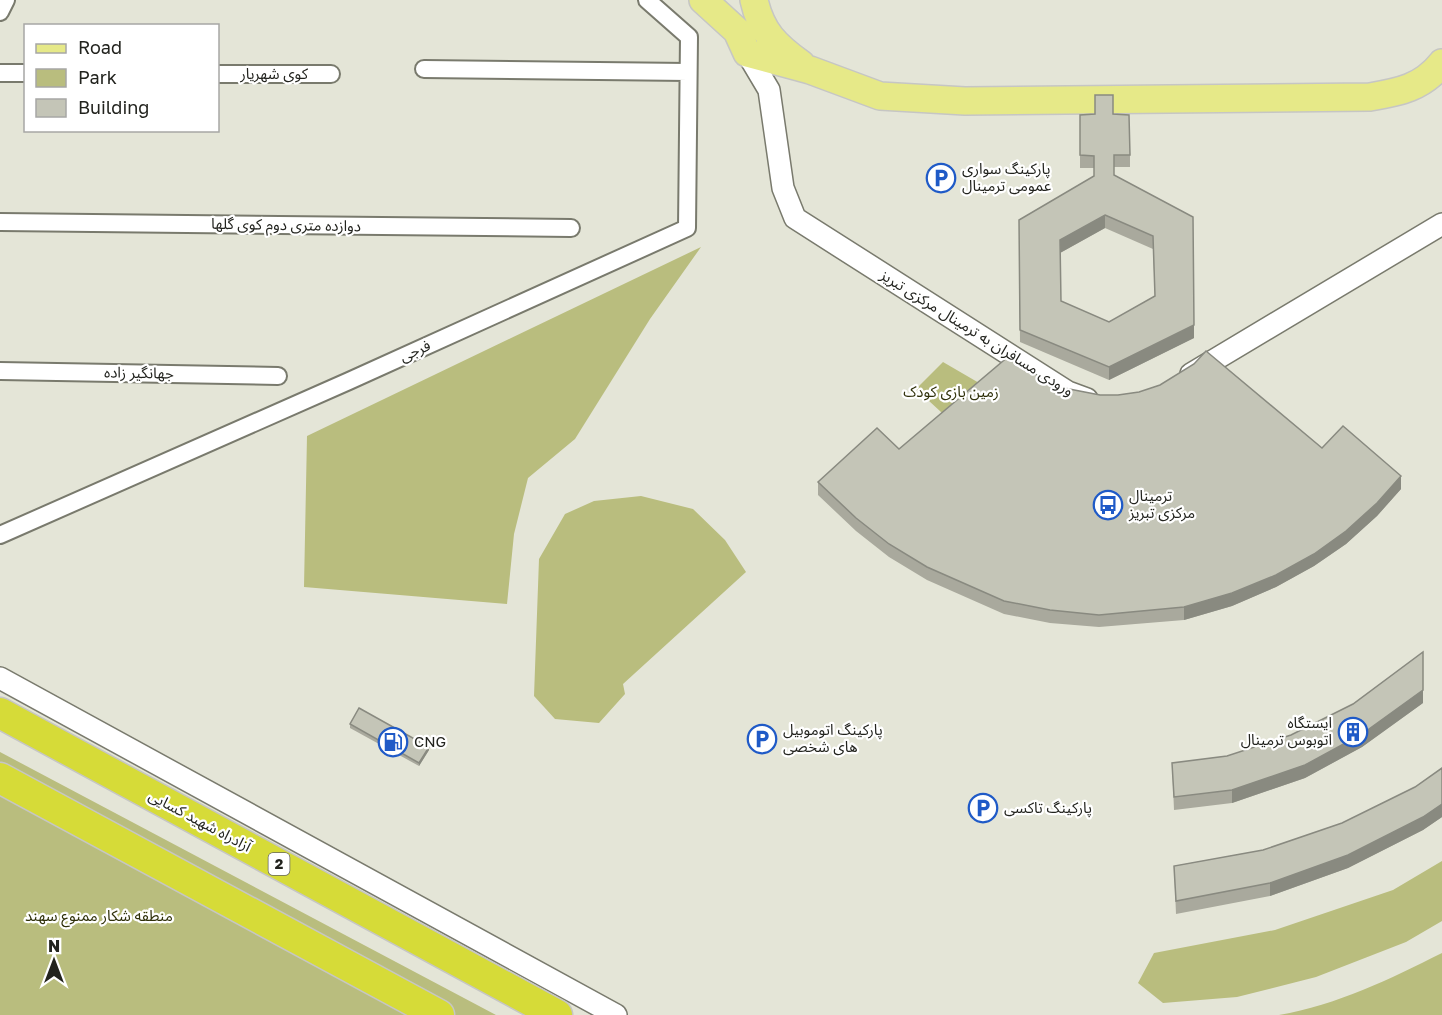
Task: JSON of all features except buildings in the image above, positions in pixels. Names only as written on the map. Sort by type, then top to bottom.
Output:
[{"type":"highway","name":"آزادراه شهید کسایی","points":[[0,713],[557,1015]]},
{"type":"highway","points":[[0,778],[439,1015]]},
{"type":"main road","points":[[703,0],[737,31],[747,53],[810,70],[880,96],[965,101],[1370,97],[1403,92],[1430,76],[1442,63]]},
{"type":"main road","points":[[754,0],[757,16],[777,46],[810,70]]},
{"type":"street","points":[[0,12],[6,0]]},
{"type":"street","points":[[424,69],[688,72],[689,37],[647,0]]},
{"type":"street","name":"ورودی مسافران به ترمینال مرکزی تبریز","points":[[747,53],[769,90],[783,188],[795,218],[1068,392],[1104,403]]},
{"type":"street","name":"فرجی","points":[[0,535],[350,381],[687,228],[688,72]]},
{"type":"street","points":[[0,73],[24,73]]},
{"type":"street","name":"کوی شهریار","points":[[219,74],[331,74]]},
{"type":"street","name":"دوازده متری دوم کوی گلها","points":[[0,222],[571,228]]},
{"type":"street","points":[[1173,385],[1442,224]]},
{"type":"street","name":"جهانگیر زاده","points":[[0,370],[278,376]]},
{"type":"street","points":[[0,678],[616,1015]]},
{"type":"green space","points":[[701,247],[650,319],[575,439],[528,478],[514,534],[507,604],[304,587],[307,436]]},
{"type":"green space","name":"زمین بازی کودک","points":[[943,362],[986,387],[953,423],[916,389]]},
{"type":"green space","points":[[641,496],[693,509],[725,540],[746,572],[623,684],[625,694],[599,723],[555,719],[534,696],[539,559],[565,514],[594,501]]},
{"type":"green space","name":"منطقه شکار ممنوع سهند","points":[[0,752],[496,1015],[0,1015]]},
{"type":"green space","points":[[1442,861],[1442,921],[1406,942],[1316,977],[1237,997],[1163,1003],[1138,983],[1154,953],[1275,930],[1393,890]]},
{"type":"green space","points":[[1442,953],[1442,1015],[1279,1015],[1301,1011],[1342,998]]},
{"type":"place","name":"پارکینگ سواری عمومی ترمینال","points":[[941,178]]},
{"type":"place","name":"ترمینال مرکزی تبریز","points":[[1108,505]]},
{"type":"place","name":"ایستگاه اتوبوس ترمینال","points":[[1353,732]]},
{"type":"place","name":"پارکینگ اتوموبیل های شخصی","points":[[762,739]]},
{"type":"place","name":"CNG","points":[[393,742]]},
{"type":"place","name":"پارکینگ تاکسی","points":[[983,808]]}]
